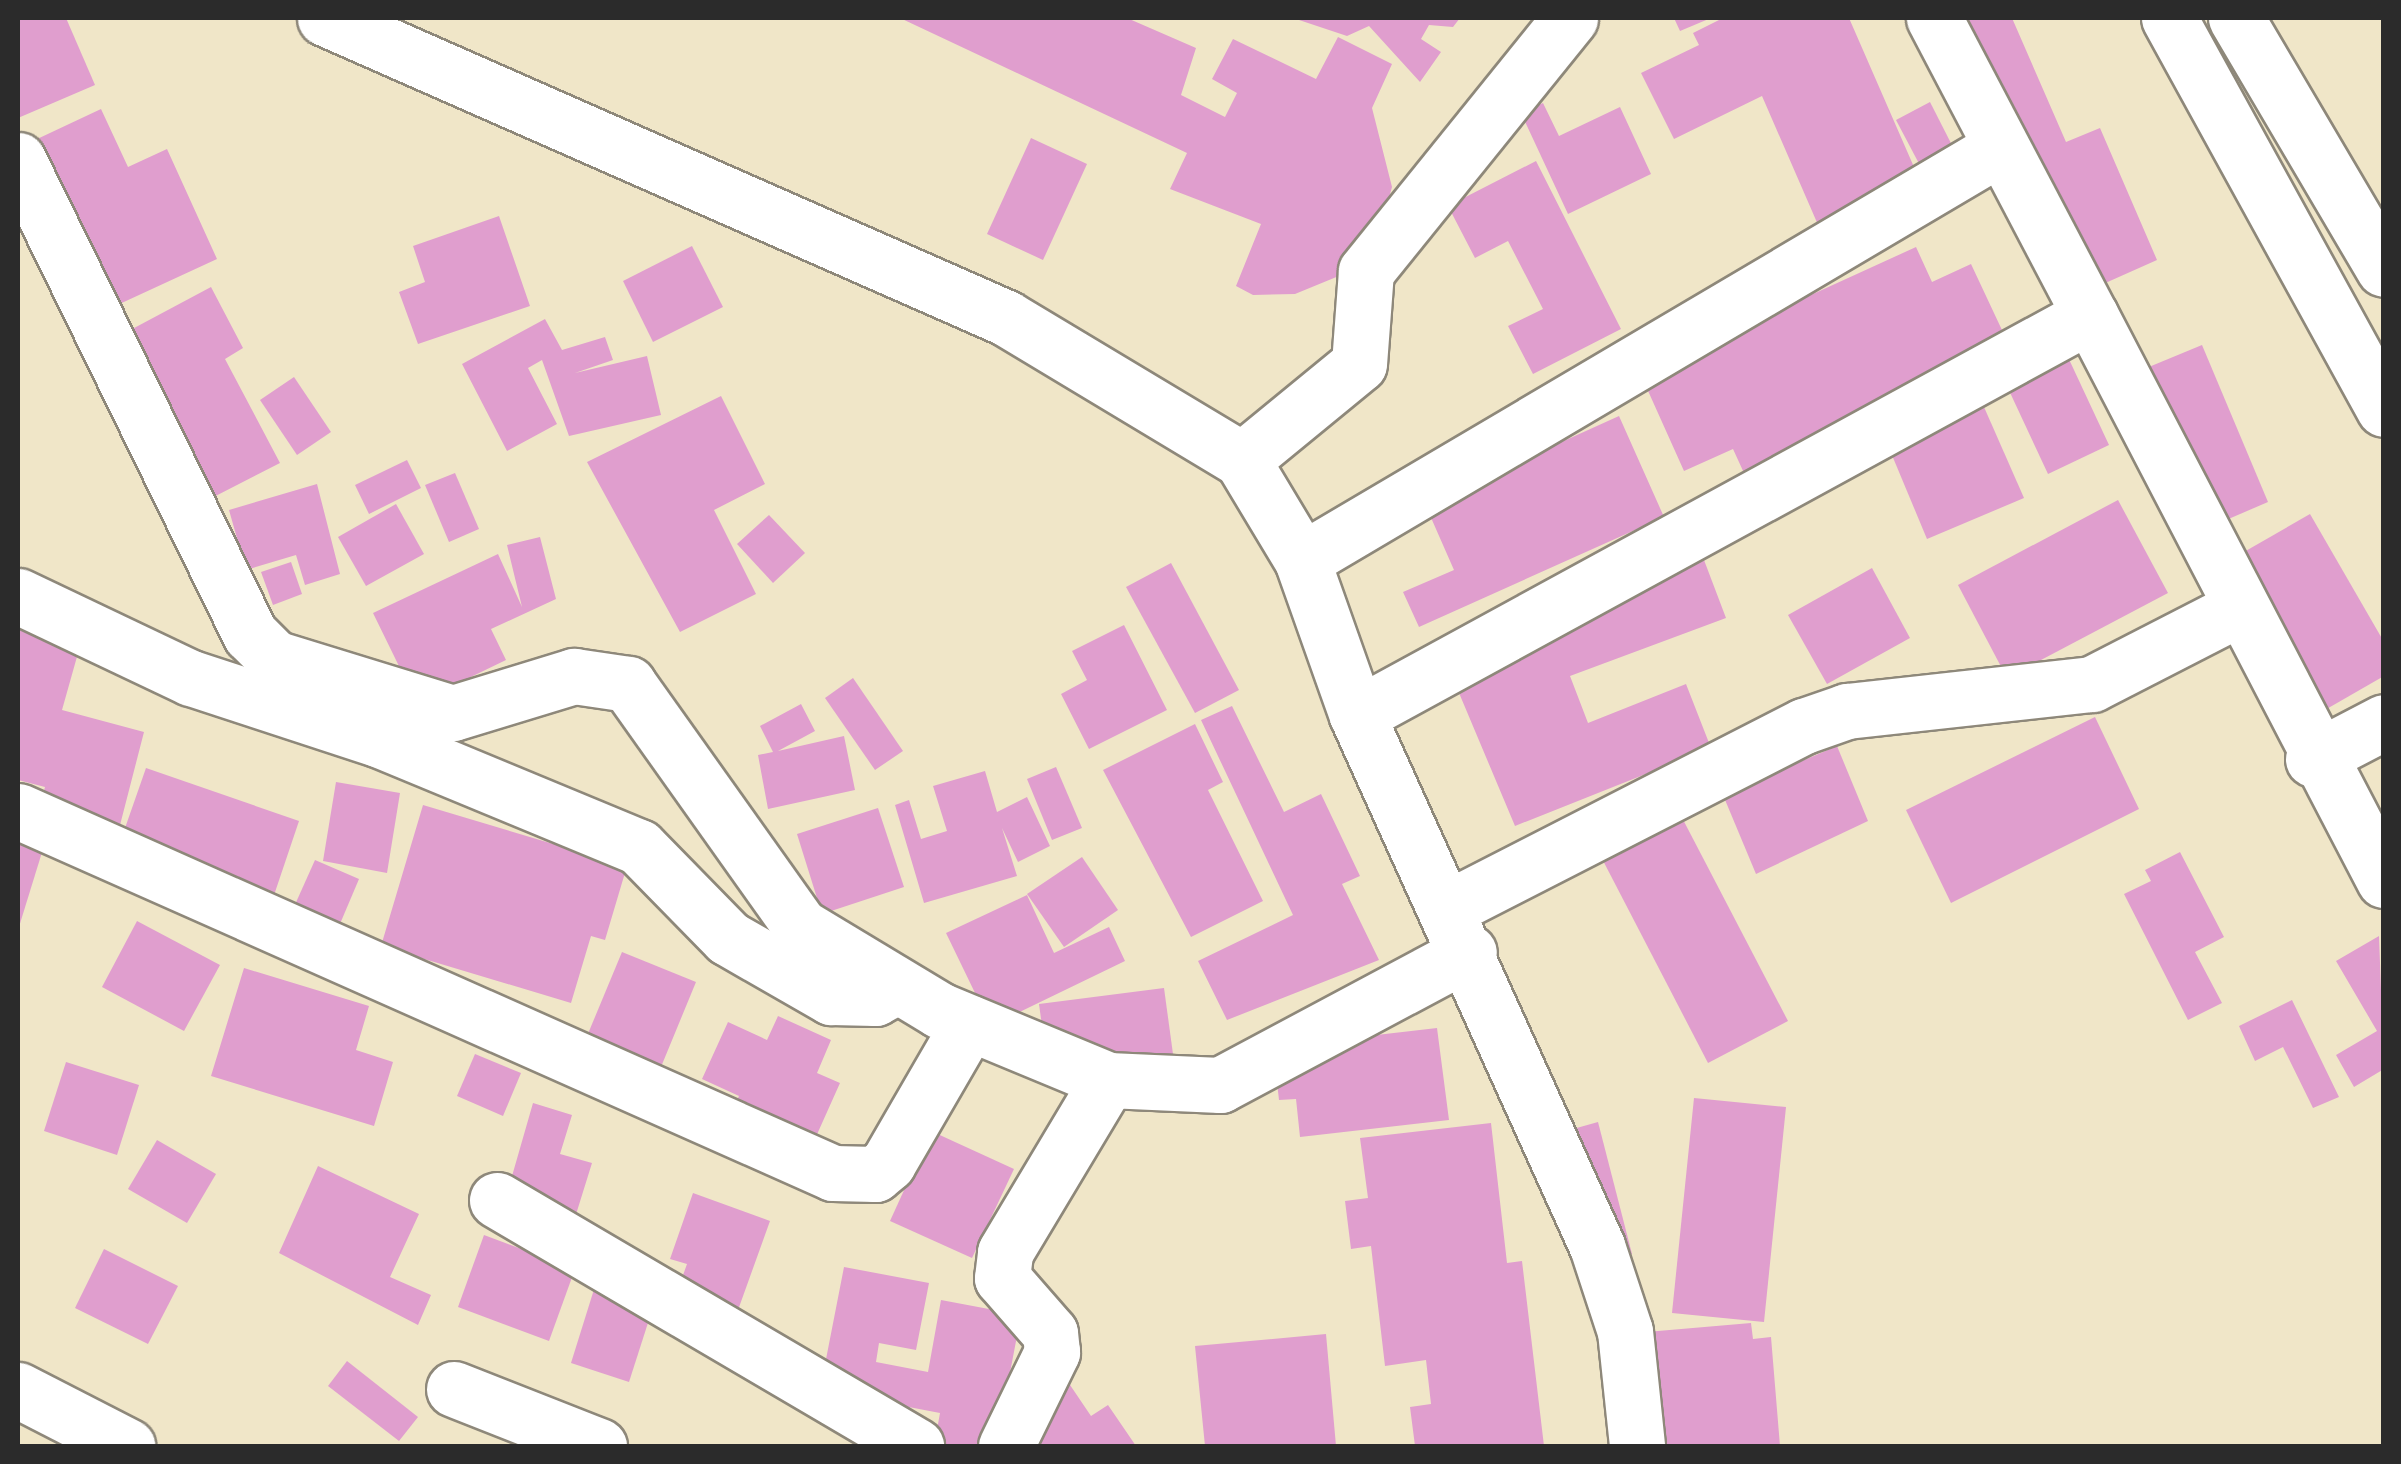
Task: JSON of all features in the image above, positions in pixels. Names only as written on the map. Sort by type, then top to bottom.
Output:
[{"type":"street","points":[[325,18],[1006,318],[1242,460],[1302,560],[1357,716],[1459,930],[1597,1246],[1625,1331],[1638,1446]]},
{"type":"street","points":[[1242,460],[1359,364],[1366,271],[1570,18]]},
{"type":"street","points":[[1934,18],[1998,149],[2090,316],[2313,759],[2384,880]]},
{"type":"street","points":[[2169,18],[2384,410]]},
{"type":"street","points":[[2236,18],[2384,269]]},
{"type":"street","points":[[1302,560],[1998,149]]},
{"type":"street","points":[[18,160],[260,649],[454,713],[574,676],[628,684],[800,926],[897,986],[970,1023],[1108,1080],[1220,1085],[1459,930],[1804,726],[1846,710],[2092,684],[2238,609]]},
{"type":"street","points":[[1357,716],[2090,316]]},
{"type":"street","points":[[18,596],[191,678],[378,739],[639,847],[728,938],[831,997],[875,998],[897,986]]},
{"type":"street","points":[[2313,759],[2384,722]]},
{"type":"street","points":[[18,811],[833,1173],[875,1174],[888,1163],[970,1023]]},
{"type":"street","points":[[1006,1446],[1052,1352],[1050,1333],[1002,1278],[1005,1252],[1108,1080]]},
{"type":"street","points":[[497,1200],[916,1446]]},
{"type":"street","points":[[454,1389],[599,1446]]},
{"type":"street","points":[[18,1390],[128,1446]]},
{"type":"building","points":[[18,18],[66,18],[95,85],[18,118]]},
{"type":"building","points":[[900,18],[1127,18],[1196,48],[1181,95],[1225,117],[1237,93],[1212,79],[1233,39],[1316,79],[1338,37],[1392,64],[1372,108],[1392,187],[1380,229],[1351,271],[1295,294],[1253,295],[1236,286],[1261,224],[1170,189],[1187,153]]},
{"type":"building","points":[[1293,18],[1460,18],[1453,27],[1429,25],[1421,39],[1441,52],[1420,82],[1369,26],[1347,36]]},
{"type":"building","points":[[1674,18],[1711,18],[1680,31]]},
{"type":"building","points":[[1723,18],[1849,18],[1924,190],[1822,234],[1762,96],[1674,139],[1641,73],[1699,45],[1693,33]]},
{"type":"building","points":[[1932,18],[2012,18],[2066,142],[2100,128],[2157,260],[2056,305]]},
{"type":"building","points":[[1930,102],[1958,157],[1925,175],[1896,120]]},
{"type":"building","points":[[1543,103],[1559,136],[1620,107],[1651,174],[1568,214],[1521,113]]},
{"type":"building","points":[[101,109],[128,167],[167,149],[217,259],[100,313],[18,148]]},
{"type":"building","points":[[1031,138],[1087,164],[1043,260],[987,234]]},
{"type":"building","points":[[1536,161],[1621,329],[1533,374],[1508,326],[1543,309],[1508,241],[1475,258],[1448,206]]},
{"type":"building","points":[[499,216],[530,306],[418,344],[399,292],[425,282],[413,246]]},
{"type":"building","points":[[692,246],[723,307],[653,342],[623,281]]},
{"type":"building","points":[[1916,247],[1932,282],[1971,264],[2009,345],[1744,473],[1733,449],[1684,471],[1640,373]]},
{"type":"building","points":[[211,287],[243,348],[225,359],[280,463],[200,504],[121,335]]},
{"type":"building","points":[[545,319],[562,350],[605,337],[613,360],[575,373],[647,356],[661,415],[569,436],[542,360],[528,368],[557,424],[507,451],[462,364]]},
{"type":"building","points":[[2202,345],[2268,502],[2182,539],[2115,381]]},
{"type":"building","points":[[2067,355],[2109,445],[2048,474],[2006,384]]},
{"type":"building","points":[[294,377],[331,432],[297,455],[260,400]]},
{"type":"building","points":[[721,396],[765,484],[714,510],[756,594],[680,632],[587,462]]},
{"type":"building","points":[[1984,407],[2024,498],[1927,539],[1889,448]]},
{"type":"building","points":[[1619,416],[1664,517],[1419,627],[1403,592],[1454,570],[1425,504]]},
{"type":"building","points":[[407,460],[421,488],[369,514],[355,485]]},
{"type":"building","points":[[455,473],[479,529],[449,542],[425,485]]},
{"type":"building","points":[[317,484],[340,574],[305,585],[296,555],[246,570],[229,510]]},
{"type":"building","points":[[2118,500],[2168,593],[2007,678],[1958,585]]},
{"type":"building","points":[[396,504],[424,554],[366,586],[338,537]]},
{"type":"building","points":[[2310,514],[2384,642],[2384,676],[2304,722],[2216,568]]},
{"type":"building","points":[[769,515],[805,553],[773,583],[737,544]]},
{"type":"building","points":[[540,537],[556,599],[491,629],[506,660],[417,703],[373,613],[498,554],[522,607],[507,545]]},
{"type":"building","points":[[1704,560],[1726,618],[1570,676],[1588,723],[1686,684],[1711,748],[1515,826],[1446,662]]},
{"type":"building","points":[[291,562],[302,594],[273,605],[261,572]]},
{"type":"building","points":[[1171,563],[1239,690],[1195,713],[1126,587]]},
{"type":"building","points":[[1872,568],[1910,638],[1827,684],[1788,615]]},
{"type":"building","points":[[1124,625],[1167,710],[1089,749],[1061,694],[1087,680],[1072,651]]},
{"type":"building","points":[[18,629],[80,646],[62,710],[144,732],[119,829],[39,808],[45,787],[18,780]]},
{"type":"building","points":[[853,678],[903,751],[875,770],[825,698]]},
{"type":"building","points":[[801,704],[815,731],[778,751],[844,736],[855,790],[768,809],[758,755],[773,752],[760,726]]},
{"type":"building","points":[[1232,706],[1284,812],[1321,794],[1360,876],[1342,884],[1379,960],[1227,1020],[1198,961],[1293,915],[1201,720]]},
{"type":"building","points":[[2095,717],[2139,809],[1951,903],[1906,810]]},
{"type":"building","points":[[1195,724],[1223,782],[1208,790],[1263,901],[1191,937],[1103,770]]},
{"type":"building","points":[[1837,746],[1868,821],[1756,874],[1723,795]]},
{"type":"building","points":[[1056,767],[1082,828],[1052,840],[1027,779]]},
{"type":"building","points":[[146,768],[299,821],[271,904],[117,851]]},
{"type":"building","points":[[985,771],[997,812],[1027,797],[1050,846],[1018,862],[1002,828],[1017,876],[924,903],[895,805],[909,800],[921,839],[947,831],[933,786]]},
{"type":"building","points":[[336,782],[400,793],[387,873],[323,861]]},
{"type":"building","points":[[423,805],[627,866],[605,940],[591,936],[571,1003],[381,946]]},
{"type":"building","points":[[878,808],[904,887],[822,914],[797,834]]},
{"type":"building","points":[[1678,810],[1788,1021],[1708,1063],[1598,851]]},
{"type":"building","points":[[18,827],[47,836],[18,930]]},
{"type":"building","points":[[2180,852],[2224,937],[2195,952],[2222,1003],[2188,1020],[2124,894],[2151,881],[2145,870]]},
{"type":"building","points":[[1082,857],[1118,910],[1064,947],[1027,894]]},
{"type":"building","points":[[315,860],[359,879],[334,938],[289,918]]},
{"type":"building","points":[[1027,895],[1054,953],[1109,927],[1125,961],[991,1026],[946,933]]},
{"type":"building","points":[[137,921],[220,965],[184,1031],[102,987]]},
{"type":"building","points":[[2379,936],[2384,1069],[2354,1087],[2336,1055],[2377,1031],[2336,961]]},
{"type":"building","points":[[622,952],[696,982],[649,1096],[575,1065]]},
{"type":"building","points":[[244,968],[369,1006],[356,1050],[393,1062],[374,1126],[211,1076]]},
{"type":"building","points":[[1164,988],[1173,1054],[1048,1070],[1039,1004]]},
{"type":"building","points":[[2292,1000],[2339,1097],[2313,1108],[2283,1047],[2255,1061],[2239,1026]]},
{"type":"building","points":[[778,1016],[831,1040],[817,1073],[840,1083],[793,1188],[713,1152],[739,1096],[702,1079],[728,1022],[767,1040]]},
{"type":"building","points":[[1437,1028],[1449,1120],[1300,1137],[1296,1099],[1279,1100],[1273,1047]]},
{"type":"building","points":[[475,1054],[521,1073],[503,1116],[457,1096]]},
{"type":"building","points":[[66,1062],[139,1085],[117,1155],[44,1131]]},
{"type":"building","points":[[1694,1098],[1786,1107],[1764,1322],[1672,1313]]},
{"type":"building","points":[[533,1103],[572,1115],[560,1154],[592,1163],[573,1224],[504,1204]]},
{"type":"building","points":[[1598,1122],[1632,1254],[1601,1263],[1566,1131]]},
{"type":"building","points":[[1491,1123],[1507,1263],[1522,1261],[1544,1446],[1415,1446],[1410,1407],[1431,1404],[1426,1360],[1385,1366],[1371,1246],[1351,1249],[1345,1201],[1368,1198],[1360,1138]]},
{"type":"building","points":[[931,1131],[1014,1169],[972,1258],[890,1221]]},
{"type":"building","points":[[157,1140],[216,1174],[187,1223],[128,1189]]},
{"type":"building","points":[[318,1166],[419,1214],[390,1277],[431,1295],[418,1325],[279,1253]]},
{"type":"building","points":[[693,1193],[770,1221],[733,1324],[673,1303],[687,1264],[670,1259]]},
{"type":"building","points":[[484,1235],[575,1269],[549,1341],[458,1307]]},
{"type":"building","points":[[104,1249],[178,1286],[148,1344],[75,1308]]},
{"type":"building","points":[[844,1267],[929,1283],[916,1350],[879,1343],[876,1362],[928,1372],[941,1300],[1021,1315],[996,1446],[934,1446],[940,1413],[820,1390]]},
{"type":"building","points":[[596,1283],[655,1301],[629,1382],[571,1363]]},
{"type":"building","points":[[1751,1323],[1753,1339],[1771,1337],[1780,1446],[1663,1446],[1623,1334]]},
{"type":"building","points":[[1326,1334],[1336,1446],[1205,1446],[1195,1346]]},
{"type":"building","points":[[347,1361],[418,1417],[399,1441],[328,1386]]},
{"type":"building","points":[[1068,1382],[1091,1416],[1108,1405],[1136,1446],[1014,1446],[1002,1428]]}]
